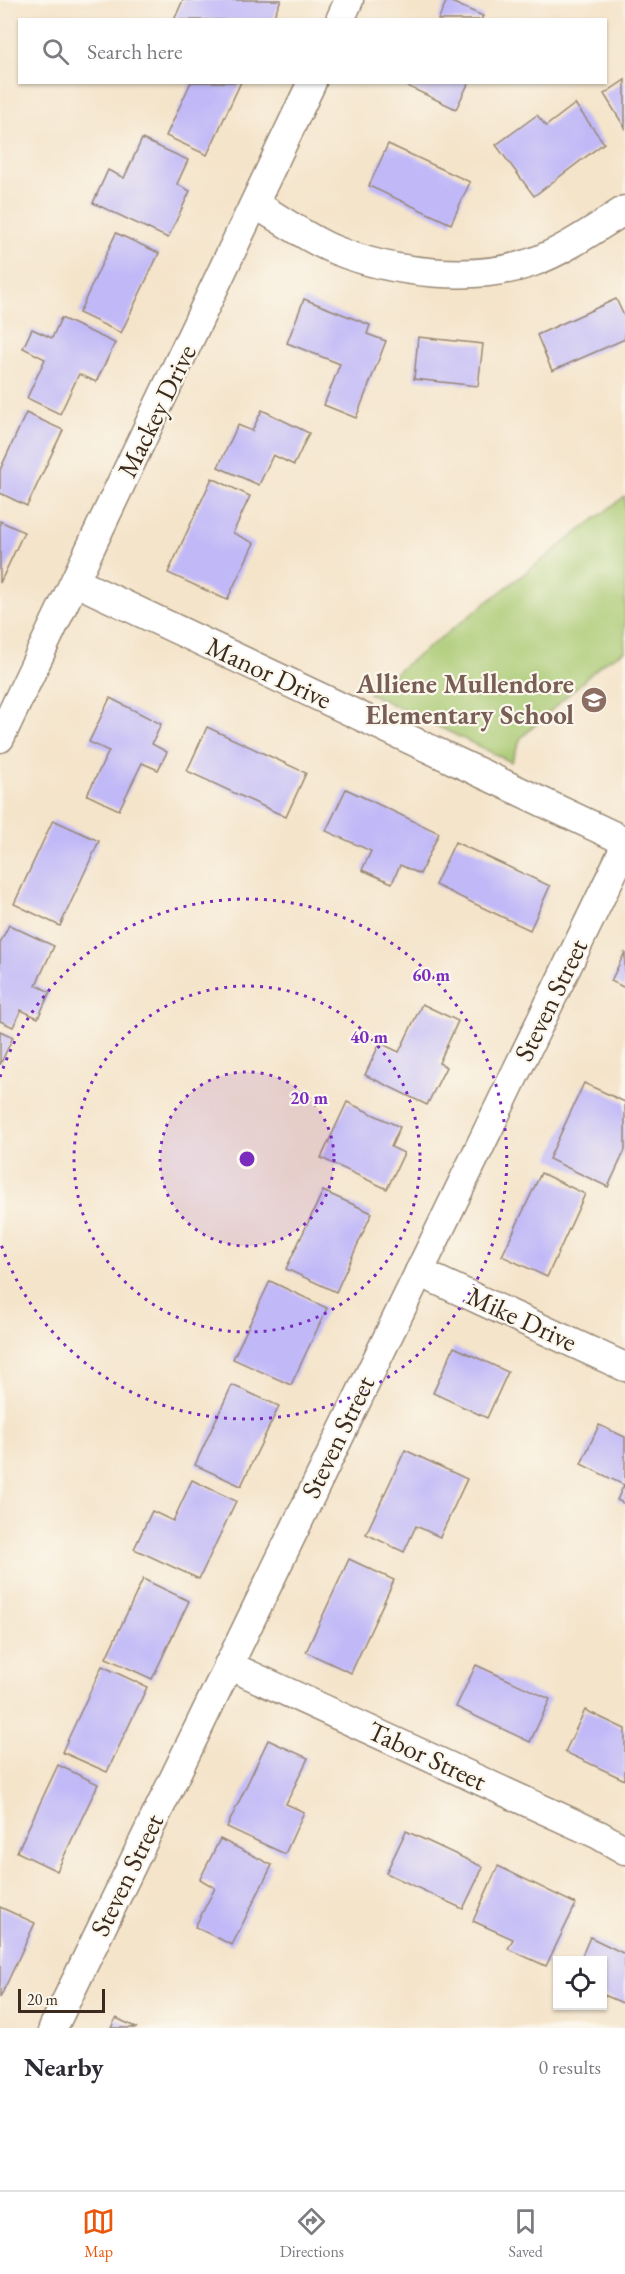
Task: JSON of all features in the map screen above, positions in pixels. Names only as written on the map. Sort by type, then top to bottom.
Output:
[{"type":"street","points":[[341,18],[349,0]]},
{"type":"street","name":"Mackey Drive","points":[[0,738],[256,205],[311,84]]},
{"type":"street","points":[[256,205],[335,250],[401,269],[438,273],[506,271],[536,262],[580,239],[625,210]]},
{"type":"street","name":"Manor Drive","points":[[76,582],[625,841]]},
{"type":"street","name":"Steven Street","points":[[53,2028],[625,847]]},
{"type":"street","name":"Mike Drive","points":[[418,1272],[625,1367]]},
{"type":"street","name":"Tabor Street","points":[[228,1665],[599,1835],[625,1850]]},
{"type":"green space","points":[[625,496],[625,651],[604,662],[521,738],[511,762],[369,693]]},
{"type":"building","points":[[183,0],[281,0],[273,18],[175,18]]},
{"type":"building","points":[[447,0],[483,16],[482,18],[439,18]]},
{"type":"building","points":[[625,80],[625,128],[604,94]]},
{"type":"building","points":[[190,84],[240,84],[207,155],[166,136]]},
{"type":"building","points":[[408,84],[468,84],[456,109],[407,86]]},
{"type":"building","points":[[575,104],[604,143],[534,196],[496,145],[537,115],[546,126]]},
{"type":"building","points":[[142,139],[188,160],[177,184],[190,191],[168,238],[93,203],[108,170],[124,178]]},
{"type":"building","points":[[388,144],[470,182],[451,224],[369,186]]},
{"type":"building","points":[[116,233],[159,253],[121,333],[79,313]]},
{"type":"building","points":[[304,299],[370,325],[367,334],[386,341],[356,418],[324,405],[340,364],[287,343]]},
{"type":"building","points":[[616,299],[625,318],[625,339],[552,371],[537,335]]},
{"type":"building","points":[[61,318],[115,343],[96,382],[79,374],[60,414],[27,398],[45,359],[23,348],[32,329],[52,338]]},
{"type":"building","points":[[418,337],[483,344],[478,386],[414,379]]},
{"type":"building","points":[[262,410],[309,433],[294,465],[273,455],[259,485],[218,467],[238,425],[252,431]]},
{"type":"building","points":[[26,413],[63,430],[27,506],[0,493],[0,470]]},
{"type":"building","points":[[212,478],[250,496],[233,533],[254,543],[227,600],[168,573]]},
{"type":"building","points":[[0,521],[24,532],[0,583]]},
{"type":"building","points":[[110,698],[161,724],[152,744],[167,752],[158,770],[142,763],[119,810],[87,795],[109,751],[89,742]]},
{"type":"building","points":[[207,727],[306,773],[286,817],[187,771]]},
{"type":"building","points":[[346,789],[439,833],[420,874],[400,865],[392,883],[362,870],[371,851],[326,831]]},
{"type":"building","points":[[53,820],[99,841],[60,926],[14,904]]},
{"type":"building","points":[[455,842],[550,886],[530,930],[435,885]]},
{"type":"building","points":[[9,925],[54,946],[36,985],[50,992],[38,1018],[21,1010],[13,1027],[0,1021],[0,943]]},
{"type":"building","points":[[625,952],[625,988],[611,981]]},
{"type":"building","points":[[422,1004],[458,1021],[439,1063],[446,1067],[427,1105],[365,1075],[380,1043],[399,1052]]},
{"type":"building","points":[[0,1031],[13,1037],[0,1065]]},
{"type":"building","points":[[584,1083],[625,1102],[625,1150],[608,1187],[549,1159]]},
{"type":"building","points":[[347,1102],[400,1127],[391,1147],[404,1153],[387,1189],[321,1158]]},
{"type":"building","points":[[541,1173],[585,1194],[547,1277],[502,1256]]},
{"type":"building","points":[[323,1191],[372,1213],[336,1292],[286,1269]]},
{"type":"building","points":[[270,1281],[327,1308],[291,1385],[233,1359]]},
{"type":"building","points":[[454,1347],[508,1372],[487,1418],[433,1393]]},
{"type":"building","points":[[232,1385],[279,1406],[241,1486],[195,1465]]},
{"type":"building","points":[[599,1425],[625,1437],[625,1504],[617,1500],[624,1485],[581,1464]]},
{"type":"building","points":[[405,1450],[467,1479],[440,1537],[416,1526],[404,1552],[366,1534]]},
{"type":"building","points":[[192,1480],[236,1501],[199,1579],[134,1549],[152,1511],[173,1521]]},
{"type":"building","points":[[349,1559],[394,1580],[351,1673],[306,1652]]},
{"type":"building","points":[[143,1579],[189,1601],[152,1679],[106,1658]]},
{"type":"building","points":[[476,1665],[550,1699],[530,1742],[456,1707]]},
{"type":"building","points":[[102,1666],[147,1687],[107,1772],[62,1752]]},
{"type":"building","points":[[585,1710],[625,1729],[625,1780],[565,1752]]},
{"type":"building","points":[[268,1740],[308,1758],[286,1804],[304,1812],[285,1854],[227,1827]]},
{"type":"building","points":[[58,1765],[98,1784],[57,1871],[17,1852]]},
{"type":"building","points":[[406,1831],[483,1867],[463,1909],[386,1873]]},
{"type":"building","points":[[220,1839],[272,1865],[232,1945],[195,1927],[215,1888],[200,1879]]},
{"type":"building","points":[[498,1866],[576,1904],[546,1966],[508,1949],[513,1939],[473,1921]]},
{"type":"building","points":[[0,1907],[35,1923],[0,1998]]},
{"type":"building","points":[[590,1937],[625,1954],[625,2004],[607,1996],[607,1956],[582,1956]]},
{"type":"building","points":[[116,2018],[137,2028],[111,2028]]},
{"type":"place","name":"Alliene Mullendore Elementary School","points":[[594,700]]}]
